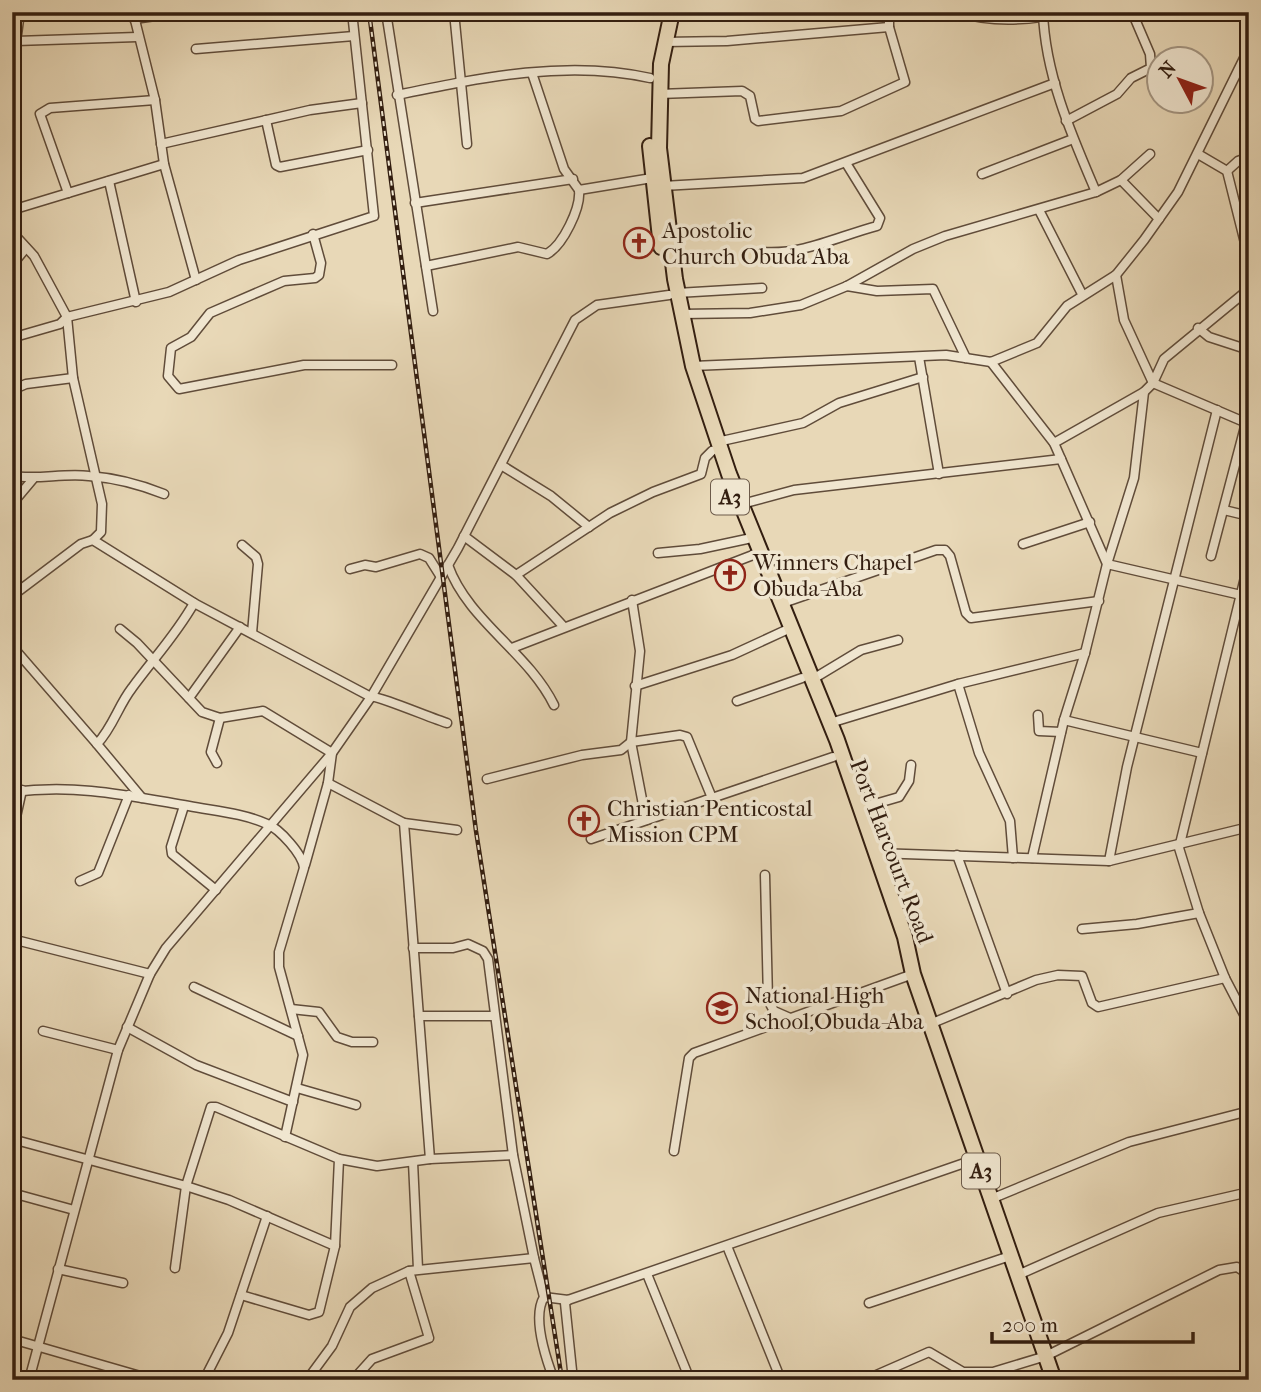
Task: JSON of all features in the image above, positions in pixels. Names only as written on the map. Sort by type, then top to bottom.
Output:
[{"type":"highway","name":"Port Harcourt Road","points":[[664,12],[654,44],[650,78],[657,182],[673,294],[693,396],[783,603],[833,757],[897,938],[911,968]]},
{"type":"highway","name":"Port Harcourt Road","points":[[657,182],[659,94],[664,43],[673,12]]},
{"type":"highway","name":"Port Harcourt Road","points":[[673,294],[682,314],[683,338],[715,447],[747,539],[784,631],[830,723],[905,937],[911,968]]},
{"type":"highway","name":"A3","points":[[911,968],[1054,1380]]},
{"type":"street","points":[[12,72],[20,12]]},
{"type":"street","points":[[183,12],[134,15],[137,37],[155,100],[164,164],[196,280]]},
{"type":"street","points":[[15,337],[60,324],[67,317],[169,292],[239,260],[374,216],[352,12]]},
{"type":"street","points":[[386,12],[433,311]]},
{"type":"street","points":[[453,12],[467,144]]},
{"type":"street","points":[[659,94],[742,91],[750,96],[755,119],[758,121],[841,111],[905,82],[889,27],[889,12]]},
{"type":"street","points":[[958,12],[988,19],[1070,12]]},
{"type":"street","points":[[1066,121],[1117,94],[1131,78],[1151,68],[1150,54],[1132,12]]},
{"type":"street","points":[[1043,15],[1055,83],[1066,121],[1096,192]]},
{"type":"street","points":[[664,43],[727,41],[889,27]]},
{"type":"street","points":[[196,49],[354,36]]},
{"type":"street","points":[[16,41],[137,37]]},
{"type":"street","points":[[693,366],[919,357],[966,358],[991,362],[1042,340],[1063,310],[1082,294],[1116,275],[1159,219],[1178,192],[1248,52]]},
{"type":"street","points":[[397,95],[460,82],[573,69],[650,78]]},
{"type":"street","points":[[426,266],[518,247],[539,253],[551,252],[577,209],[579,190],[564,169],[532,73]]},
{"type":"street","points":[[579,190],[657,182],[789,181],[846,163],[1055,83]]},
{"type":"street","points":[[68,193],[40,114],[50,108],[155,100]]},
{"type":"street","points":[[161,144],[310,110],[362,103]]},
{"type":"street","points":[[266,120],[276,165],[280,167],[368,150]]},
{"type":"street","points":[[982,174],[1073,139]]},
{"type":"street","points":[[682,314],[750,313],[801,305],[847,286],[913,249],[945,236],[1096,192],[1122,180],[1150,154]]},
{"type":"street","points":[[1198,154],[1227,171],[1245,229],[1249,259]]},
{"type":"street","points":[[1227,171],[1238,161],[1249,157]]},
{"type":"street","points":[[763,252],[782,253],[813,246],[877,226],[880,218],[846,163]]},
{"type":"street","points":[[12,210],[164,164]]},
{"type":"street","points":[[415,202],[573,179]]},
{"type":"street","points":[[1122,180],[1159,219]]},
{"type":"street","points":[[109,181],[136,302]]},
{"type":"street","points":[[1039,210],[1082,294]]},
{"type":"street","points":[[12,232],[34,256],[67,317],[74,378],[96,477],[102,526],[93,540],[81,544],[12,596]]},
{"type":"street","points":[[313,234],[321,263],[319,275],[260,289],[210,313],[191,337],[171,348],[168,376],[179,389],[304,365],[392,366]]},
{"type":"street","points":[[12,265],[26,248]]},
{"type":"street","points":[[1116,275],[1124,320],[1153,383],[1247,423],[1211,556]]},
{"type":"street","points":[[847,286],[877,291],[933,289],[966,358]]},
{"type":"street","points":[[29,1380],[118,1050],[150,975],[166,948],[332,753],[370,697],[464,536],[575,320],[597,304],[673,294],[762,288]]},
{"type":"street","points":[[1054,443],[1144,392],[1153,383],[1164,359],[1198,328],[1249,289]]},
{"type":"street","points":[[1198,328],[1209,337],[1249,350]]},
{"type":"street","points":[[919,357],[939,474]]},
{"type":"street","points":[[991,362],[1054,443],[1107,564]]},
{"type":"street","points":[[516,575],[589,527],[653,492],[701,474],[705,458],[715,447],[803,423],[839,403],[923,377]]},
{"type":"street","points":[[12,390],[26,384],[74,378]]},
{"type":"street","points":[[1032,858],[1064,720],[1134,478],[1144,392]]},
{"type":"street","points":[[1109,861],[1135,737],[1217,410]]},
{"type":"street","points":[[742,504],[794,490],[1062,459]]},
{"type":"street","points":[[501,464],[551,496],[589,527]]},
{"type":"street","points":[[12,476],[33,479],[96,477],[134,482],[164,494]]},
{"type":"street","points":[[12,504],[33,479]]},
{"type":"street","points":[[1224,510],[1249,516]]},
{"type":"street","points":[[1023,544],[1090,522]]},
{"type":"street","points":[[464,536],[516,575],[563,626]]},
{"type":"street","points":[[658,553],[747,539]]},
{"type":"street","points":[[93,540],[194,603],[370,697],[378,695],[413,713],[447,723]]},
{"type":"street","points":[[242,545],[256,557],[258,564],[252,634]]},
{"type":"street","points":[[783,603],[936,550],[945,550],[950,555],[966,613],[971,618],[1099,601]]},
{"type":"street","points":[[350,569],[365,565],[376,567],[420,554],[435,564],[441,577]]},
{"type":"street","points":[[512,648],[563,626],[753,555]]},
{"type":"street","points":[[1248,1022],[1225,978],[1199,913],[1180,844],[1249,561]]},
{"type":"street","points":[[1107,564],[1241,595]]},
{"type":"street","points":[[448,565],[469,602],[542,682],[554,705]]},
{"type":"street","points":[[632,600],[640,640],[631,742],[646,820]]},
{"type":"street","points":[[97,744],[115,722],[131,688],[155,662],[194,603]]},
{"type":"street","points":[[189,698],[240,627]]},
{"type":"street","points":[[120,629],[202,712],[220,718],[263,711],[332,753]]},
{"type":"street","points":[[635,687],[719,659],[784,631]]},
{"type":"street","points":[[737,701],[808,678],[861,650],[898,640]]},
{"type":"street","points":[[12,646],[142,798]]},
{"type":"street","points":[[830,723],[958,684],[1085,653]]},
{"type":"street","points":[[958,684],[979,753],[1010,821],[1013,858]]},
{"type":"street","points":[[1038,715],[1039,731],[1061,732]]},
{"type":"street","points":[[216,763],[211,752],[220,718]]},
{"type":"street","points":[[1064,720],[1202,753]]},
{"type":"street","points":[[486,779],[582,755],[621,750],[631,742],[685,735],[712,798]]},
{"type":"street","points":[[285,1137],[303,1055],[279,967],[279,952],[328,783],[332,753]]},
{"type":"street","points":[[591,839],[833,757]]},
{"type":"street","points":[[861,808],[898,797],[909,781],[911,765]]},
{"type":"street","points":[[328,783],[404,822],[457,830]]},
{"type":"street","points":[[12,835],[17,791],[80,788],[235,814],[271,825],[305,865]]},
{"type":"street","points":[[80,881],[97,873],[130,795]]},
{"type":"street","points":[[184,806],[171,848],[172,854],[216,890]]},
{"type":"street","points":[[404,822],[430,1159]]},
{"type":"street","points":[[876,853],[1109,861],[1249,827]]},
{"type":"street","points":[[957,855],[1007,994]]},
{"type":"street","points":[[765,875],[768,1000],[774,1012],[789,1018]]},
{"type":"street","points":[[1082,929],[1137,924],[1199,913]]},
{"type":"street","points":[[12,939],[150,975]]},
{"type":"street","points":[[413,948],[453,948],[468,944],[483,951],[490,968],[513,1155],[544,1297],[539,1310],[554,1380]]},
{"type":"street","points":[[674,1151],[689,1058],[694,1053],[911,968]]},
{"type":"street","points":[[930,1024],[1049,977],[1076,974],[1086,982],[1091,1003],[1098,1007],[1225,978]]},
{"type":"street","points":[[194,987],[298,1036]]},
{"type":"street","points":[[291,1009],[319,1012],[337,1037],[352,1042],[373,1042]]},
{"type":"street","points":[[419,1016],[494,1016]]},
{"type":"street","points":[[127,1027],[196,1065],[293,1102]]},
{"type":"street","points":[[43,1031],[118,1050]]},
{"type":"street","points":[[297,1088],[356,1105]]},
{"type":"street","points":[[175,1268],[186,1186],[211,1107],[340,1159],[377,1166],[430,1159],[513,1155]]},
{"type":"street","points":[[991,1199],[1129,1142],[1249,1111]]},
{"type":"street","points":[[12,1139],[186,1186],[268,1216],[335,1246]]},
{"type":"street","points":[[241,1295],[316,1314],[335,1246],[340,1159]]},
{"type":"street","points":[[544,1297],[568,1300],[976,1159]]},
{"type":"street","points":[[353,1380],[372,1359],[429,1338],[414,1270],[413,1162]]},
{"type":"street","points":[[1018,1275],[1158,1213],[1249,1192]]},
{"type":"street","points":[[12,1194],[74,1210]]},
{"type":"street","points":[[209,1378],[228,1333],[268,1216]]},
{"type":"street","points":[[727,1246],[782,1380]]},
{"type":"street","points":[[869,1303],[1010,1256]]},
{"type":"street","points":[[307,1380],[332,1346],[357,1299],[372,1287],[414,1270],[534,1258]]},
{"type":"street","points":[[865,1380],[929,1352],[960,1376],[993,1372],[1046,1356],[1219,1270],[1249,1264]]},
{"type":"street","points":[[1237,1267],[1249,1275]]},
{"type":"street","points":[[58,1269],[123,1283]]},
{"type":"street","points":[[647,1274],[690,1380]]},
{"type":"street","points":[[568,1300],[565,1303],[566,1320],[573,1380]]},
{"type":"street","points":[[12,1339],[134,1372],[154,1380]]},
{"type":"street","points":[[1237,1380],[1249,1370]]},
{"type":"railway","points":[[369,12],[476,831],[562,1380]]},
{"type":"place","name":"Apostolic Church Obuda Aba","points":[[639,243]]},
{"type":"place","name":"Winners Chapel Obuda-Aba","points":[[730,575]]},
{"type":"place","name":"Christian Penticostal Mission CPM","points":[[584,821]]},
{"type":"place","name":"National High School,Obuda-Aba","points":[[722,1008]]}]
